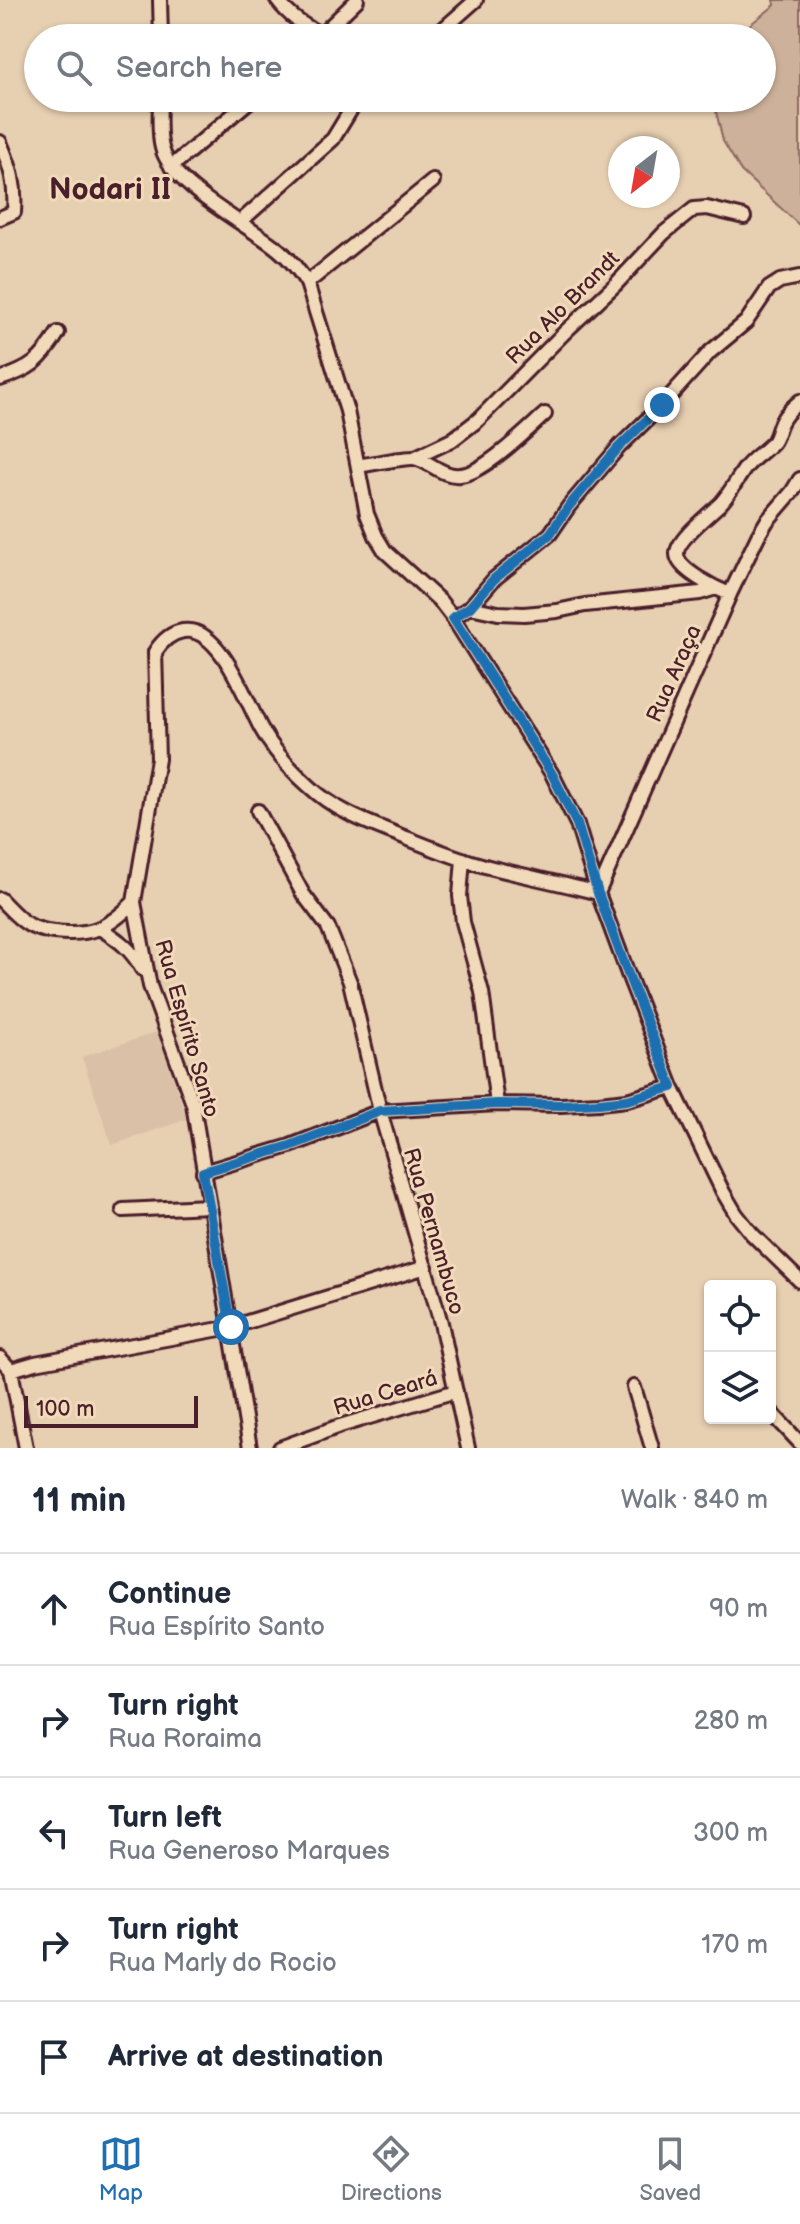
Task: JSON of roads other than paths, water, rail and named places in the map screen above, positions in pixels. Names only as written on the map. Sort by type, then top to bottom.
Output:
[{"type":"street","points":[[160,0],[161,24]]},
{"type":"street","points":[[277,0],[300,24]]},
{"type":"street","points":[[332,24],[357,0]]},
{"type":"street","points":[[449,24],[476,0]]},
{"type":"street","points":[[161,112],[162,148],[171,167],[181,178],[278,249],[307,283],[347,411],[367,514],[376,536],[385,551],[440,601],[453,618],[552,774],[577,824],[598,893],[672,1087],[736,1214],[778,1262],[800,1281]]},
{"type":"street","points":[[171,167],[236,112]]},
{"type":"street","points":[[240,222],[333,139],[349,112]]},
{"type":"street","points":[[0,142],[16,192],[14,212],[0,218]]},
{"type":"street","points":[[307,283],[433,181]]},
{"type":"street","name":"Rua Alo Brandt","points":[[358,466],[414,458],[452,440],[478,420],[664,233],[694,209],[707,208],[744,217]]},
{"type":"street","points":[[453,618],[470,607],[494,579],[550,534],[569,506],[619,447],[710,352],[746,322],[769,288],[780,281],[800,277]]},
{"type":"street","points":[[0,379],[33,366],[45,355],[58,333]]},
{"type":"street","points":[[730,594],[688,571],[676,554],[691,532],[724,500],[745,468],[773,442],[785,416],[800,401]]},
{"type":"street","points":[[414,458],[441,472],[457,476],[468,474],[489,461],[545,414]]},
{"type":"street","name":"Rua Araça","points":[[598,893],[730,594],[767,521],[800,479]]},
{"type":"street","points":[[470,607],[524,614],[700,593],[716,588]]},
{"type":"street","points":[[0,899],[30,926],[83,934],[101,929],[134,902],[158,759],[155,652],[169,636],[187,630],[204,636],[221,651],[264,733],[309,787],[333,806],[370,824],[483,866],[598,893]]},
{"type":"street","name":"Rua Pernambuco","points":[[258,811],[303,894],[328,927],[350,982],[380,1111],[426,1267],[468,1448]]},
{"type":"street","points":[[463,859],[460,896],[463,922],[482,992],[497,1104]]},
{"type":"street","name":"Rua Espírito Santo","points":[[134,902],[150,986],[193,1104],[250,1448]]},
{"type":"street","points":[[101,929],[135,956],[150,986]]},
{"type":"street","points":[[203,1172],[290,1146],[380,1111],[497,1104],[599,1103],[627,1100],[672,1087]]},
{"type":"street","points":[[123,1210],[209,1206]]},
{"type":"street","points":[[11,1370],[231,1327],[426,1267]]},
{"type":"street","points":[[0,1358],[11,1370],[26,1448]]},
{"type":"street","points":[[634,1387],[652,1448]]},
{"type":"street","name":"Rua Ceará","points":[[280,1448],[340,1426],[456,1391]]},
{"type":"street","points":[[776,1417],[800,1443]]},
{"type":"district","name":"Nodari II","points":[[110,189]]}]
